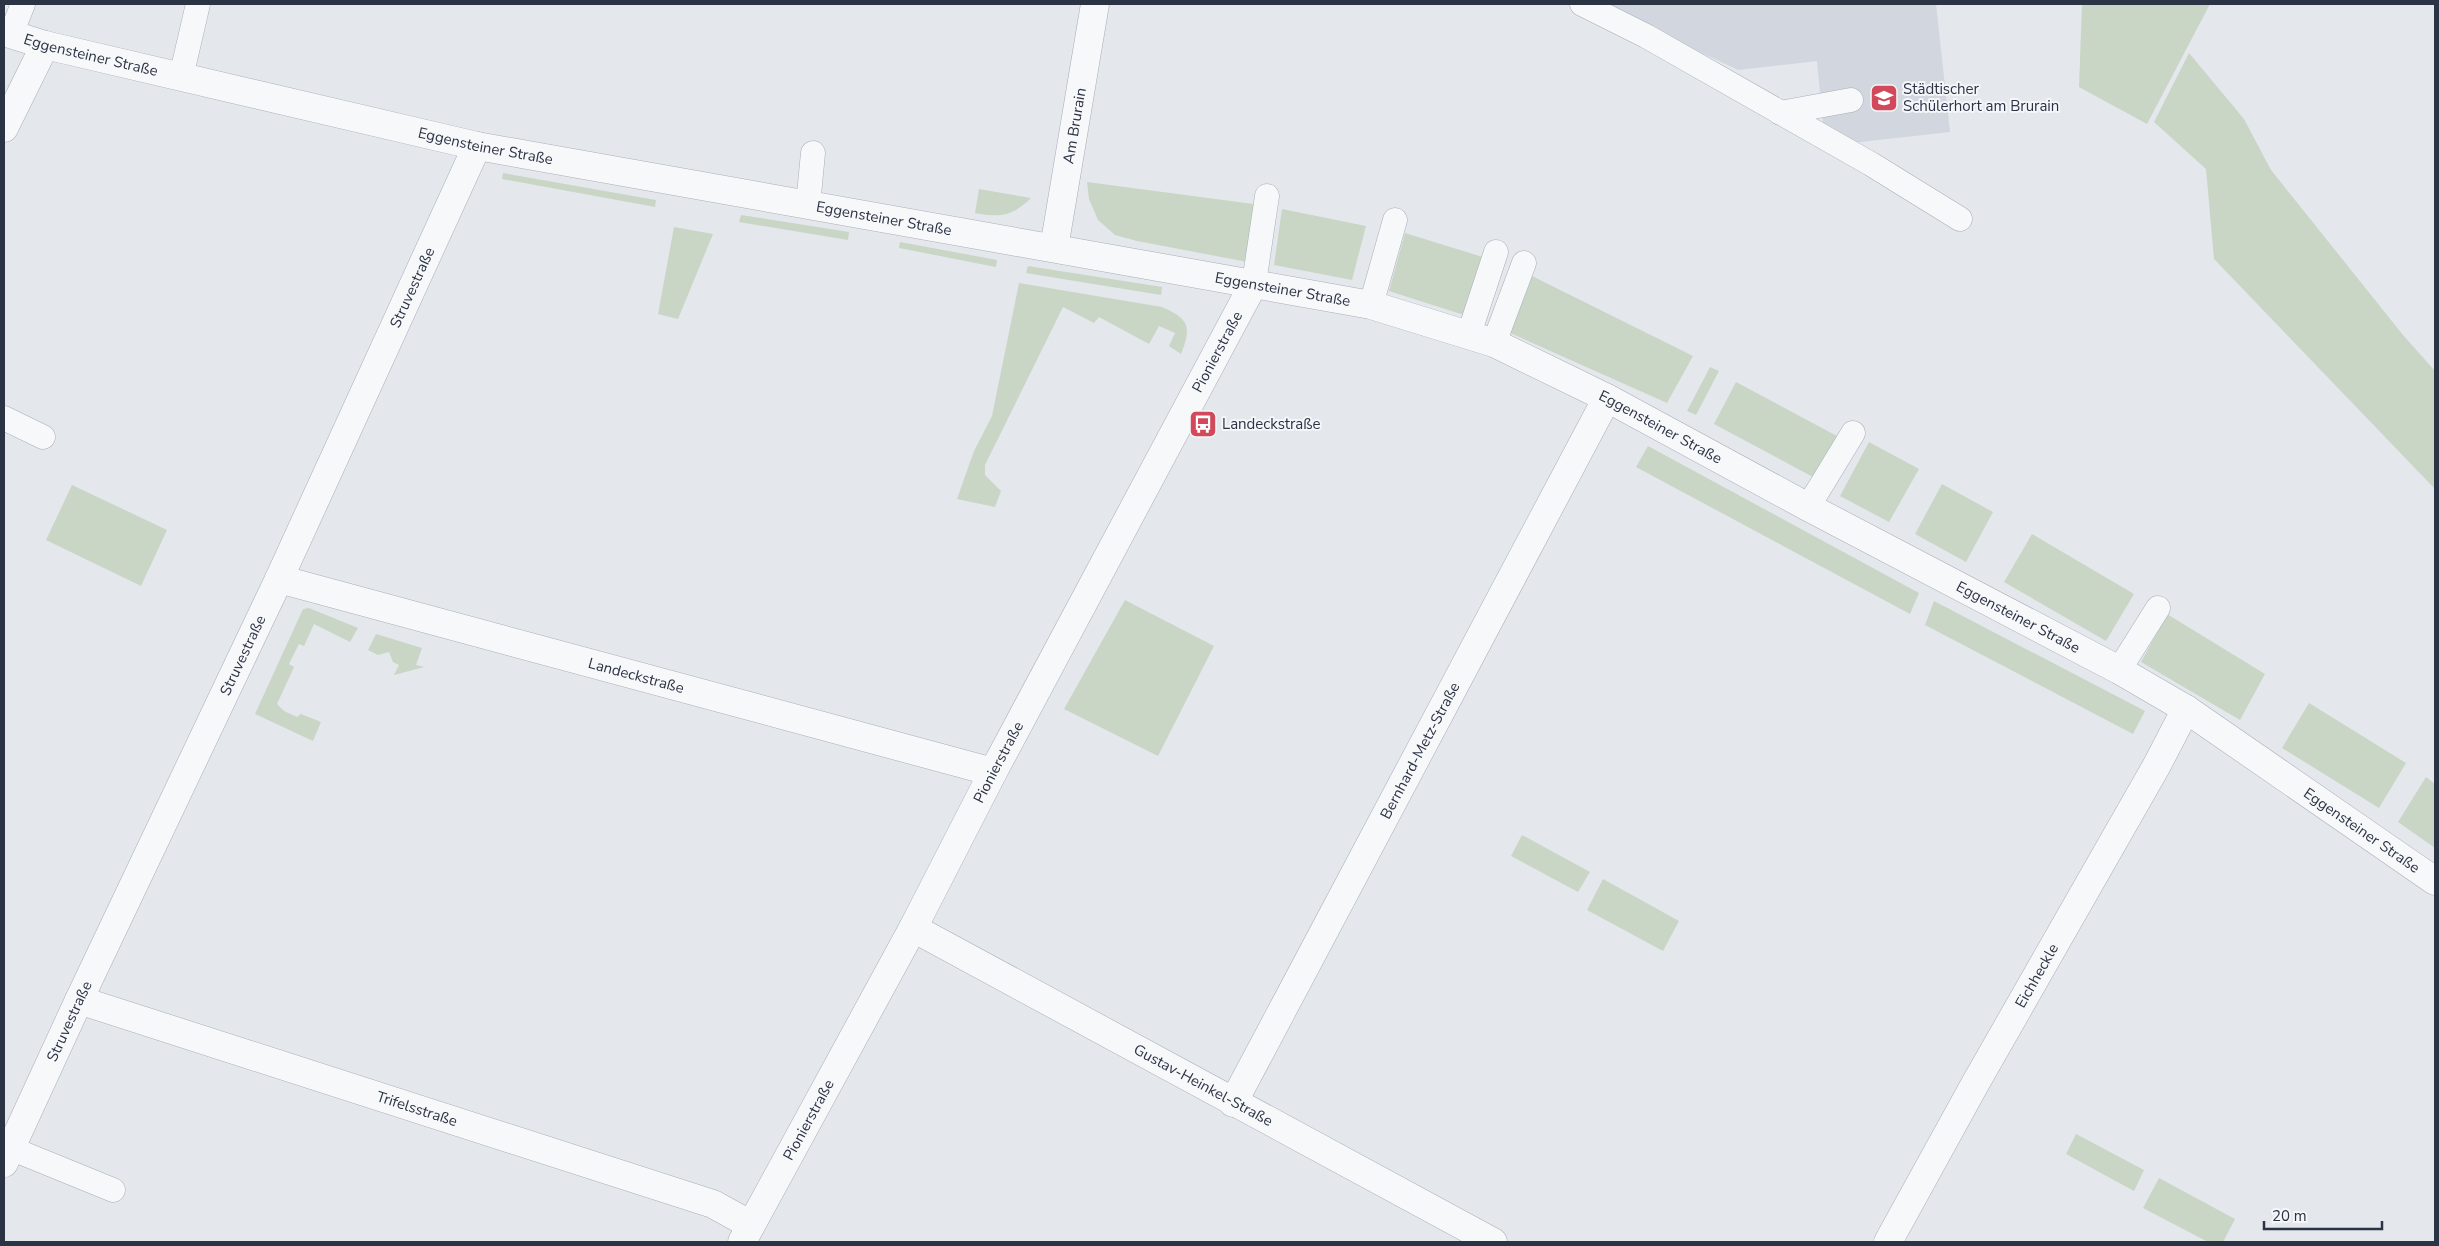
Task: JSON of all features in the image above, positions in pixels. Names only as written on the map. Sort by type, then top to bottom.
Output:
[{"type":"street","name":"Am Brurain","points":[[1054,248],[1095,4]]},
{"type":"street","name":"Eggensteiner Straße","points":[[7,33],[45,45],[476,146],[1371,305],[1481,339],[1607,398],[1808,508],[2119,670],[2186,709],[2435,881]]},
{"type":"street","points":[[4,128],[45,45]]},
{"type":"street","name":"Struvestraße","points":[[7,1156],[279,579],[476,146]]},
{"type":"street","name":"Pionierstraße","points":[[746,1233],[913,928],[993,772],[1254,283]]},
{"type":"street","name":"Bernhard-Metz-Straße","points":[[1232,1103],[1607,398]]},
{"type":"street","name":"Landeckstraße","points":[[279,579],[993,772]]},
{"type":"street","name":"Eichheckle","points":[[1888,1242],[1975,1084],[2157,765],[2186,709]]},
{"type":"street","name":"Gustav-Heinkel-Straße","points":[[913,928],[1232,1103],[1493,1242]]},
{"type":"street","name":"Trifelsstraße","points":[[79,1000],[713,1204],[746,1233]]},
{"type":"lane","points":[[7,33],[22,4]]},
{"type":"lane","points":[[181,77],[198,4]]},
{"type":"lane","points":[[1582,4],[1646,36],[1872,164],[1960,219]]},
{"type":"lane","points":[[1780,113],[1851,100]]},
{"type":"lane","points":[[808,205],[813,153]]},
{"type":"lane","points":[[1254,283],[1267,196]]},
{"type":"lane","points":[[1371,305],[1395,220]]},
{"type":"lane","points":[[1481,339],[1496,252]]},
{"type":"lane","points":[[1481,339],[1524,263]]},
{"type":"lane","points":[[4,418],[43,437]]},
{"type":"lane","points":[[1808,508],[1853,433]]},
{"type":"lane","points":[[2119,670],[2158,608]]},
{"type":"lane","points":[[7,1156],[113,1190]]},
{"type":"shaded area","name":"Städtischer Schülerhort am Brurain","points":[[1608,4],[1936,4],[1950,132],[1851,143],[1823,126],[1817,61],[1738,70],[1668,37]]},
{"type":"green space","points":[[2082,4],[2210,4],[2147,124],[2079,87]]},
{"type":"green space","points":[[2189,53],[2244,119],[2271,170],[2403,335],[2435,371],[2435,489],[2214,259],[2206,169],[2154,122]]},
{"type":"green space","points":[[503,173],[656,200],[655,207],[502,179]]},
{"type":"green space","points":[[1087,182],[1261,205],[1253,263],[1137,241],[1115,235],[1098,220],[1089,199]]},
{"type":"green space","points":[[979,189],[1031,198],[1012,212],[999,215],[984,215],[975,213]]},
{"type":"green space","points":[[1282,209],[1366,226],[1352,280],[1274,265]]},
{"type":"green space","points":[[741,215],[849,232],[848,240],[739,222]]},
{"type":"green space","points":[[674,227],[713,234],[678,319],[658,314]]},
{"type":"green space","points":[[1405,233],[1486,258],[1467,316],[1389,291]]},
{"type":"green space","points":[[900,242],[997,260],[996,267],[899,248]]},
{"type":"green space","points":[[1028,266],[1162,287],[1161,295],[1026,273]]},
{"type":"green space","points":[[1530,275],[1693,356],[1667,403],[1508,332]]},
{"type":"green space","points":[[1019,283],[1162,307],[1178,315],[1186,324],[1187,330],[1181,354],[1169,346],[1175,333],[1159,326],[1149,344],[1099,317],[1094,323],[1063,307],[985,465],[985,475],[1001,491],[995,507],[957,499],[974,451],[992,416]]},
{"type":"green space","points":[[1710,367],[1719,371],[1696,415],[1687,411]]},
{"type":"green space","points":[[1736,382],[1837,436],[1813,477],[1714,424]]},
{"type":"green space","points":[[1869,442],[1919,469],[1889,522],[1840,496]]},
{"type":"green space","points":[[1648,446],[1919,593],[1910,614],[1636,467]]},
{"type":"green space","points":[[1942,484],[1993,512],[1966,562],[1915,534]]},
{"type":"green space","points":[[72,485],[167,530],[141,586],[46,540]]},
{"type":"green space","points":[[2032,534],[2134,594],[2106,641],[2004,582]]},
{"type":"green space","points":[[1125,600],[1214,646],[1158,756],[1064,709]]},
{"type":"green space","points":[[1934,601],[2145,711],[2133,734],[1925,625]]},
{"type":"green space","points":[[309,608],[358,628],[350,642],[314,624],[304,646],[299,644],[289,664],[294,667],[277,704],[284,711],[297,717],[301,714],[321,722],[313,741],[255,714],[303,609]]},
{"type":"green space","points":[[2167,614],[2265,674],[2240,720],[2141,662]]},
{"type":"green space","points":[[376,634],[422,648],[416,665],[424,667],[394,675],[399,665],[393,662],[389,652],[378,655],[368,650]]},
{"type":"green space","points":[[2309,703],[2406,763],[2379,808],[2282,748]]},
{"type":"green space","points":[[2426,777],[2435,784],[2435,848],[2398,822]]},
{"type":"green space","points":[[1522,835],[1590,872],[1578,892],[1511,856]]},
{"type":"green space","points":[[1603,879],[1679,921],[1663,951],[1587,910]]},
{"type":"green space","points":[[2076,1134],[2144,1170],[2134,1191],[2066,1154]]},
{"type":"green space","points":[[2159,1178],[2235,1219],[2223,1242],[2208,1242],[2143,1208]]},
{"type":"place","name":"Städtischer Schülerhort am Brurain","points":[[1884,98]]},
{"type":"place","name":"Landeckstraße","points":[[1203,424]]}]
